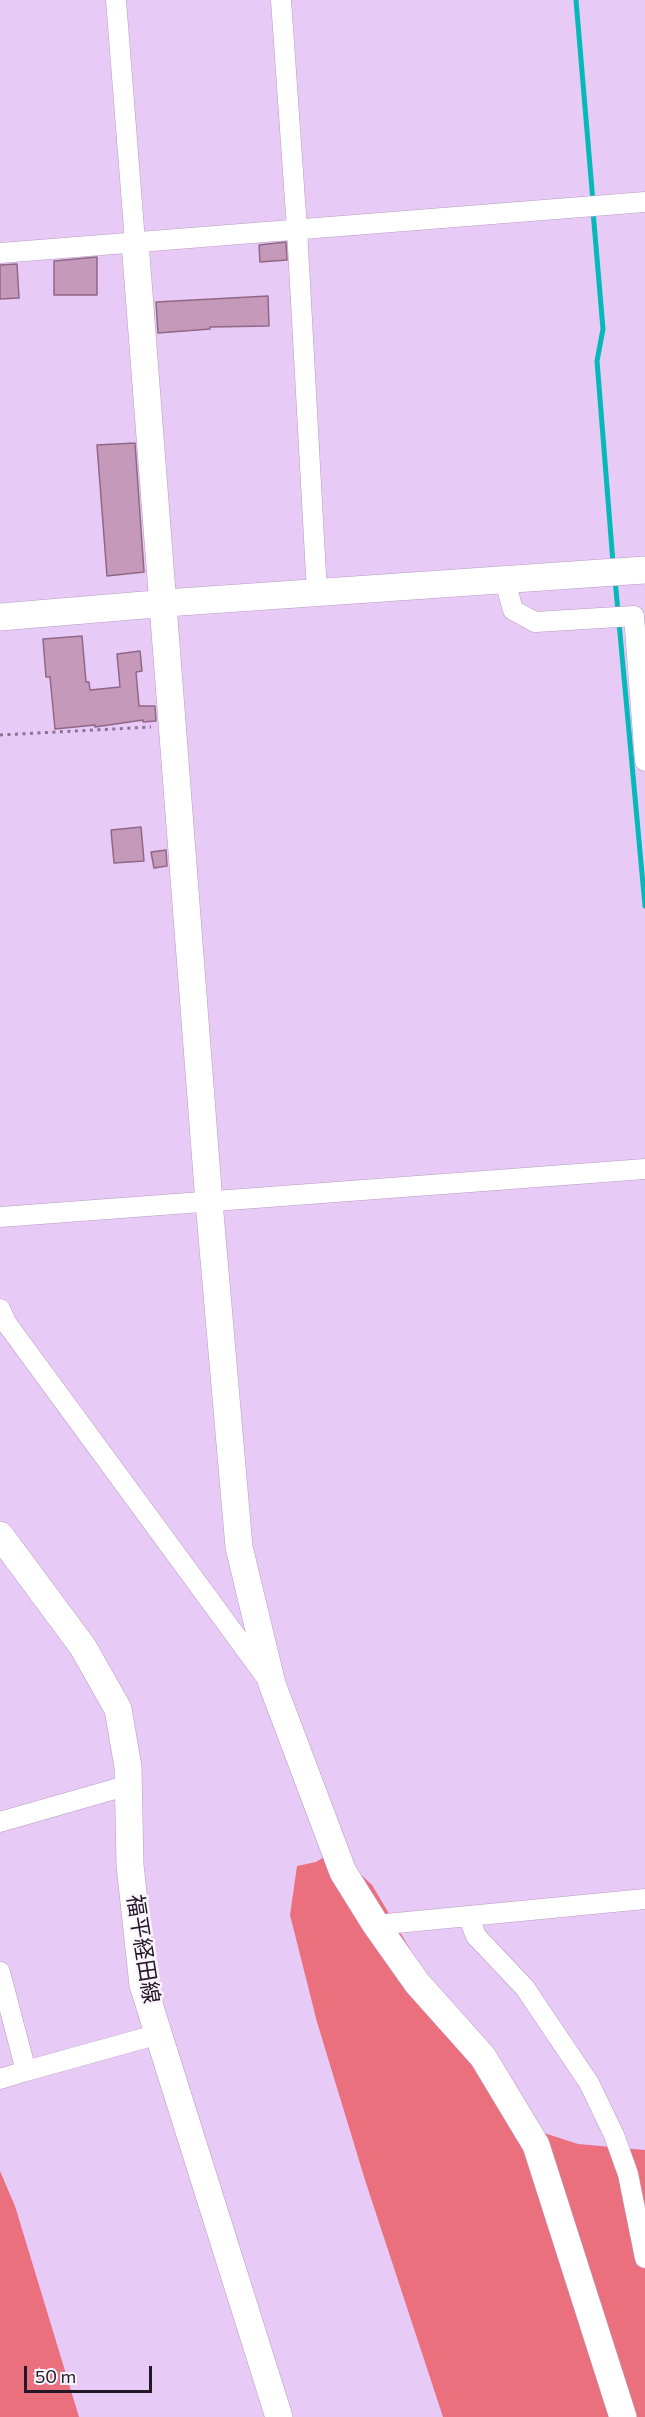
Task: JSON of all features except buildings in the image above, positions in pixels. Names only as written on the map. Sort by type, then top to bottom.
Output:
[{"type":"street","points":[[116,0],[209,1202],[239,1547],[272,1684],[343,1872],[376,1925],[417,1983],[483,2056],[536,2145],[623,2417]]},
{"type":"street","points":[[281,0],[297,229],[317,593]]},
{"type":"street","points":[[0,252],[645,202]]},
{"type":"street","points":[[0,617],[163,603],[645,570]]},
{"type":"street","points":[[505,581],[513,610],[535,622],[634,616],[645,761]]},
{"type":"street","points":[[0,1217],[645,1169]]},
{"type":"street","points":[[0,1309],[8,1324],[272,1684]]},
{"type":"street","name":"福平経田線","points":[[0,1535],[82,1647],[118,1709],[129,1785],[130,1865],[144,1985],[279,2417]]},
{"type":"street","points":[[0,1822],[129,1785]]},
{"type":"street","points":[[376,1925],[645,1899]]},
{"type":"street","points":[[468,1916],[476,1936],[525,1988],[589,2083],[614,2135],[628,2174],[645,2258]]},
{"type":"street","points":[[0,1972],[26,2071]]},
{"type":"street","points":[[0,2079],[159,2034]]},
{"type":"path","points":[[0,735],[172,726]]},
{"type":"shaded area","points":[[324,1857],[342,1857],[372,1885],[451,2018],[541,2132],[578,2144],[645,2150],[645,2417],[443,2417],[365,2180],[317,2022],[290,1915],[297,1866],[316,1862]]},
{"type":"shaded area","points":[[0,2171],[15,2206],[79,2417],[0,2417]]},
{"type":"waterway","points":[[576,0],[593,202]]},
{"type":"waterway","points":[[593,211],[603,329],[597,361],[613,563]]},
{"type":"waterway","points":[[615,579],[645,906]]}]
